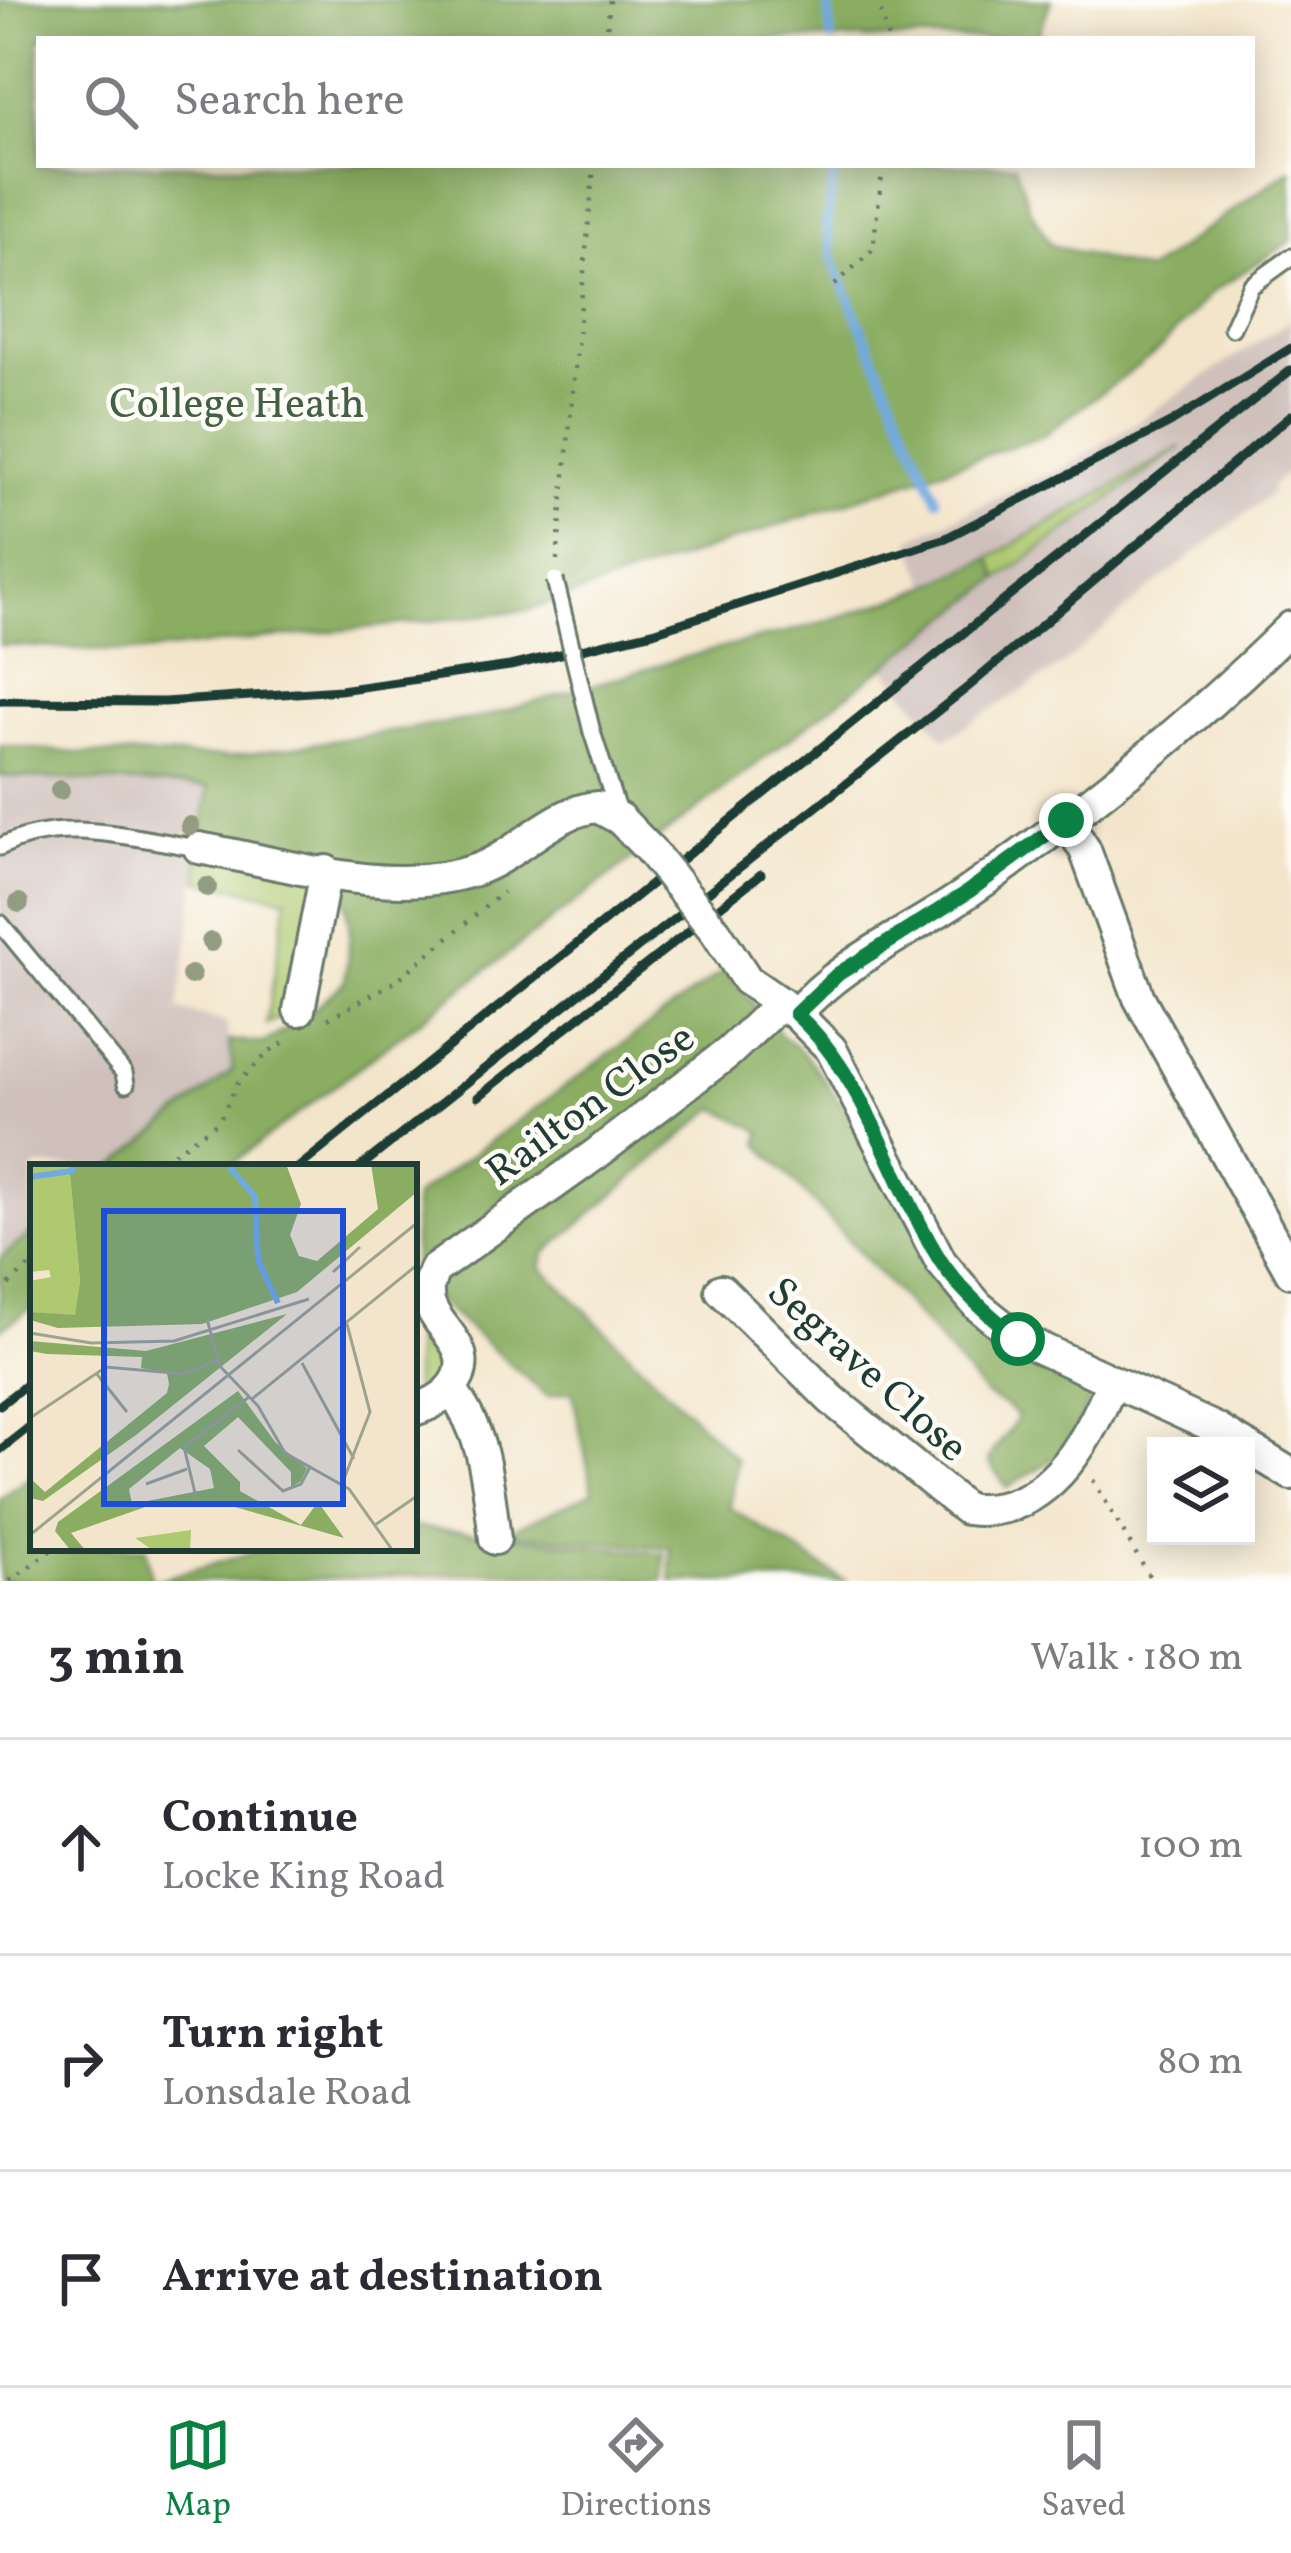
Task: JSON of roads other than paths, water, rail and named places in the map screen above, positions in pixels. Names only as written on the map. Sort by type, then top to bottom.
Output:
[{"type":"street","name":"Railton Close","points":[[495,1539],[481,1445],[451,1390],[462,1368],[461,1355],[436,1318],[429,1298],[434,1270],[838,974],[965,894],[1066,820],[1196,718],[1291,627]]},
{"type":"street","points":[[199,848],[326,871],[434,880],[496,862],[579,810],[598,807],[620,819],[716,932],[747,980],[789,1009],[831,1049],[941,1262],[978,1306],[1018,1339],[1217,1429],[1289,1468]]},
{"type":"street","points":[[1066,820],[1085,850],[1139,998],[1291,1272]]},
{"type":"street","points":[[312,1015],[326,871]]},
{"type":"street","name":"Segrave Close","points":[[721,1290],[832,1399],[966,1509],[986,1511],[1033,1493],[1078,1455],[1112,1382]]},
{"type":"street","points":[[417,1408],[451,1390]]},
{"type":"lane","points":[[1232,328],[1251,286],[1291,257]]},
{"type":"lane","points":[[554,580],[592,732],[620,819]]},
{"type":"lane","points":[[0,847],[44,832],[74,831],[199,848]]},
{"type":"lane","points":[[0,923],[124,1073],[126,1084]]},
{"type":"waterway","points":[[828,0],[831,36]]},
{"type":"waterway","points":[[835,168],[826,224],[834,264],[937,499]]},
{"type":"railway","points":[[0,701],[164,702],[340,690],[510,666],[653,632],[946,538],[1170,423],[1291,348]]},
{"type":"railway","points":[[303,1164],[1291,370]]},
{"type":"railway","points":[[364,1164],[968,687],[1291,415]]},
{"type":"railway","points":[[478,1097],[761,874]]},
{"type":"railway","points":[[0,1405],[30,1381]]},
{"type":"railway","points":[[0,1450],[30,1426]]},
{"type":"park label","name":"College Heath","points":[[237,402]]}]
